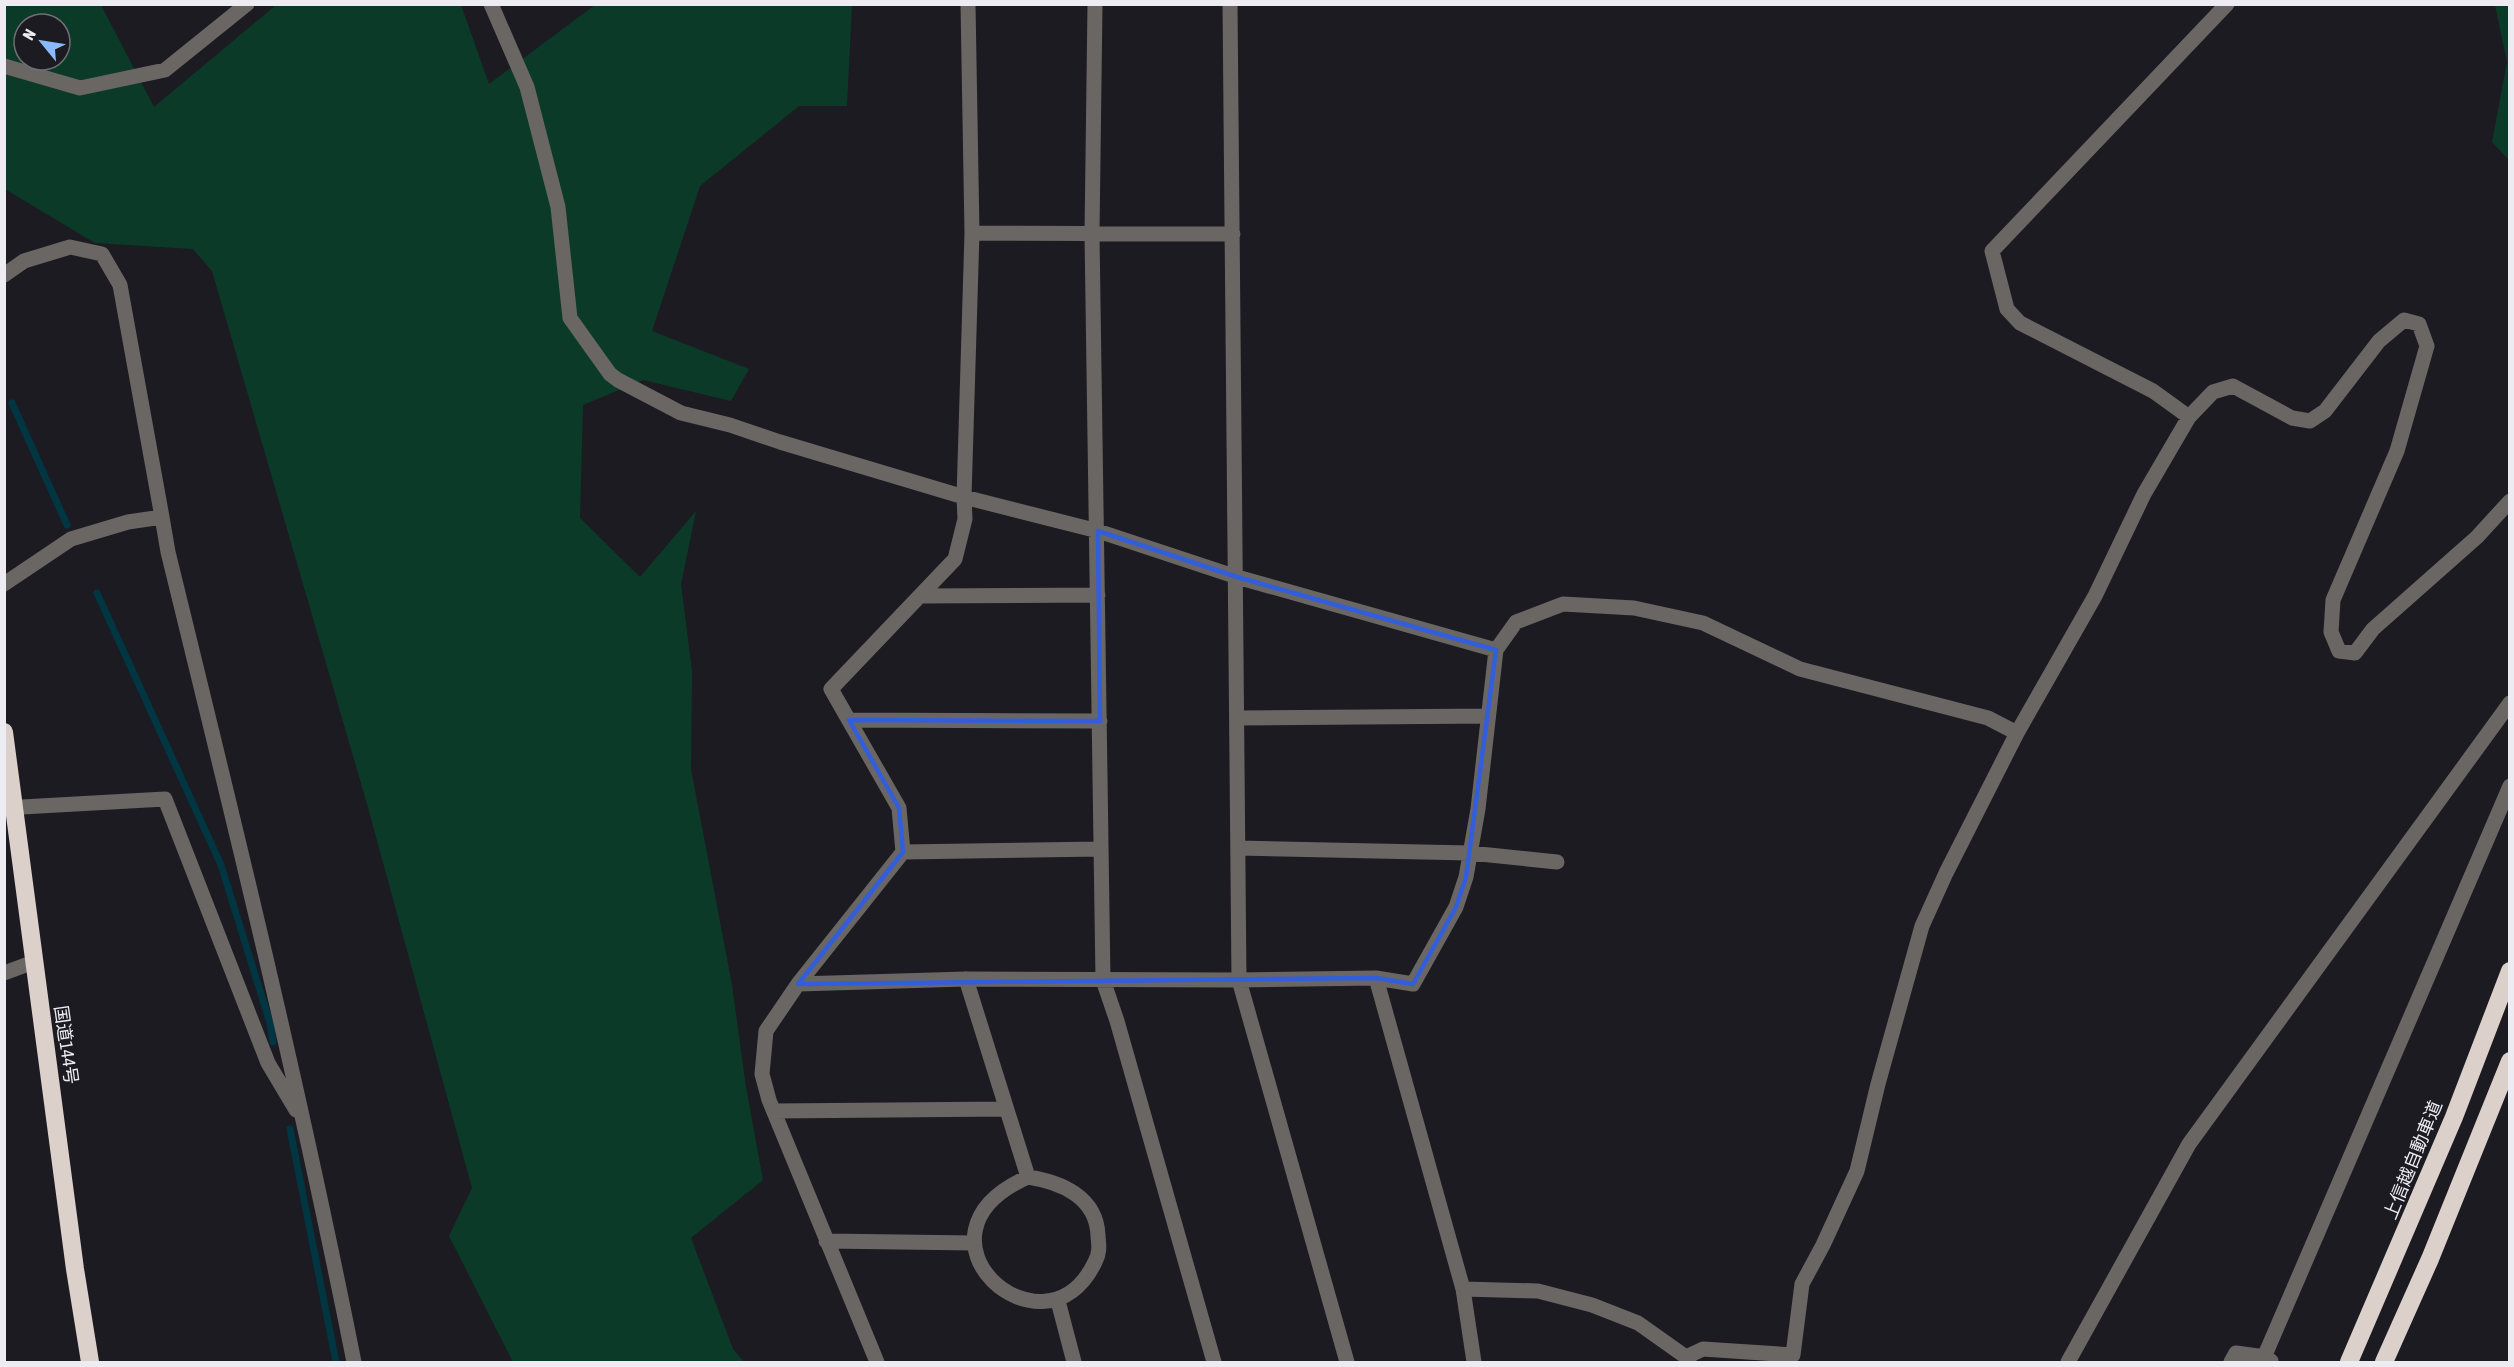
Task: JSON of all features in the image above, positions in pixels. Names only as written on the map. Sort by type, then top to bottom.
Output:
[{"type":"highway","name":"国道144号","points":[[4,732],[9,808],[34,962],[75,1269],[90,1362]]},
{"type":"highway","name":"上信越自動車道","points":[[2349,1362],[2450,1128],[2510,971]]},
{"type":"highway","points":[[2384,1362],[2430,1259],[2510,1061]]},
{"type":"street","points":[[4,66],[80,88],[165,70],[247,4]]},
{"type":"street","points":[[491,4],[526,87],[558,207],[570,318],[610,374],[681,413],[730,425],[964,497],[1098,531],[1237,577],[1496,650]]},
{"type":"street","points":[[878,1362],[826,1241],[774,1111],[762,1074],[766,1031],[798,984],[903,852],[899,808],[831,689],[956,559],[965,519],[972,233],[968,4]]},
{"type":"street","points":[[1095,4],[1092,234],[1103,980],[1118,1021],[1214,1362]]},
{"type":"street","points":[[1230,4],[1239,980],[1347,1362]]},
{"type":"street","points":[[2189,417],[2153,392],[2020,323],[2007,309],[1992,251],[2227,4]]},
{"type":"street","points":[[972,233],[1233,234]]},
{"type":"street","points":[[4,275],[24,261],[70,247],[102,254],[120,285],[168,552],[244,859],[328,1229],[354,1362]]},
{"type":"street","points":[[1463,1289],[1538,1291],[1592,1305],[1638,1323],[1687,1360],[1703,1349],[1793,1355],[1802,1284],[1823,1245],[1857,1171],[1878,1084],[1922,926],[1946,873],[2017,733],[2095,596],[2144,494],[2189,417],[2213,392],[2233,386],[2292,418],[2310,422],[2325,411],[2379,341],[2404,320],[2419,324],[2427,346],[2397,451],[2333,600],[2331,632],[2338,651],[2355,653],[2373,629],[2476,537],[2510,501]]},
{"type":"street","points":[[4,584],[71,539],[128,522],[162,517]]},
{"type":"street","points":[[921,596],[1098,595]]},
{"type":"street","points":[[798,984],[966,979],[1376,978],[1413,984],[1456,907],[1466,876],[1496,650],[1516,622],[1563,604],[1634,608],[1703,623],[1800,669],[1988,718],[2017,733]]},
{"type":"street","points":[[2068,1362],[2189,1144],[2510,703]]},
{"type":"street","points":[[1238,718],[1488,716]]},
{"type":"street","points":[[849,720],[1100,721]]},
{"type":"street","points":[[2231,1362],[2235,1353],[2267,1361],[2510,786]]},
{"type":"street","points":[[9,808],[165,799],[268,1063],[303,1123]]},
{"type":"street","points":[[903,852],[1101,849]]},
{"type":"street","points":[[1238,849],[1470,853],[1557,862]]},
{"type":"street","points":[[4,973],[34,962]]},
{"type":"street","points":[[1376,978],[1463,1289],[1474,1362]]},
{"type":"street","points":[[966,979],[1028,1177]]},
{"type":"street","points":[[774,1111],[1006,1109]]},
{"type":"street","points":[[1028,1177],[1052,1180],[1073,1192],[1089,1206],[1098,1228],[1099,1254],[1090,1273],[1081,1286],[1058,1301],[1034,1303],[1013,1297],[995,1286],[982,1271],[975,1251],[974,1231],[998,1194],[1028,1177]]},
{"type":"street","points":[[826,1241],[974,1243]]},
{"type":"street","points":[[1058,1301],[1074,1362]]},
{"type":"highlighted area","points":[[1098,531],[1237,577],[1496,650],[1466,877],[1456,907],[1413,984],[1376,978],[798,984],[903,852],[899,808],[849,720],[1100,721]]},
{"type":"green space","points":[[5,5],[101,5],[154,107],[276,5],[461,5],[489,84],[595,5],[852,5],[847,106],[799,106],[700,186],[652,331],[749,369],[731,401],[643,380],[583,405],[580,518],[640,577],[696,511],[681,584],[692,671],[691,769],[732,985],[746,1087],[763,1180],[691,1238],[733,1349],[744,1362],[513,1362],[449,1236],[472,1188],[367,804],[212,271],[193,249],[95,243],[5,189]]},
{"type":"green space","points":[[2495,5],[2509,5],[2509,160],[2492,142],[2507,62]]},
{"type":"waterway","points":[[12,403],[67,525]]},
{"type":"waterway","points":[[97,593],[221,865],[270,1023],[273,1042]]},
{"type":"waterway","points":[[290,1129],[336,1362]]}]
